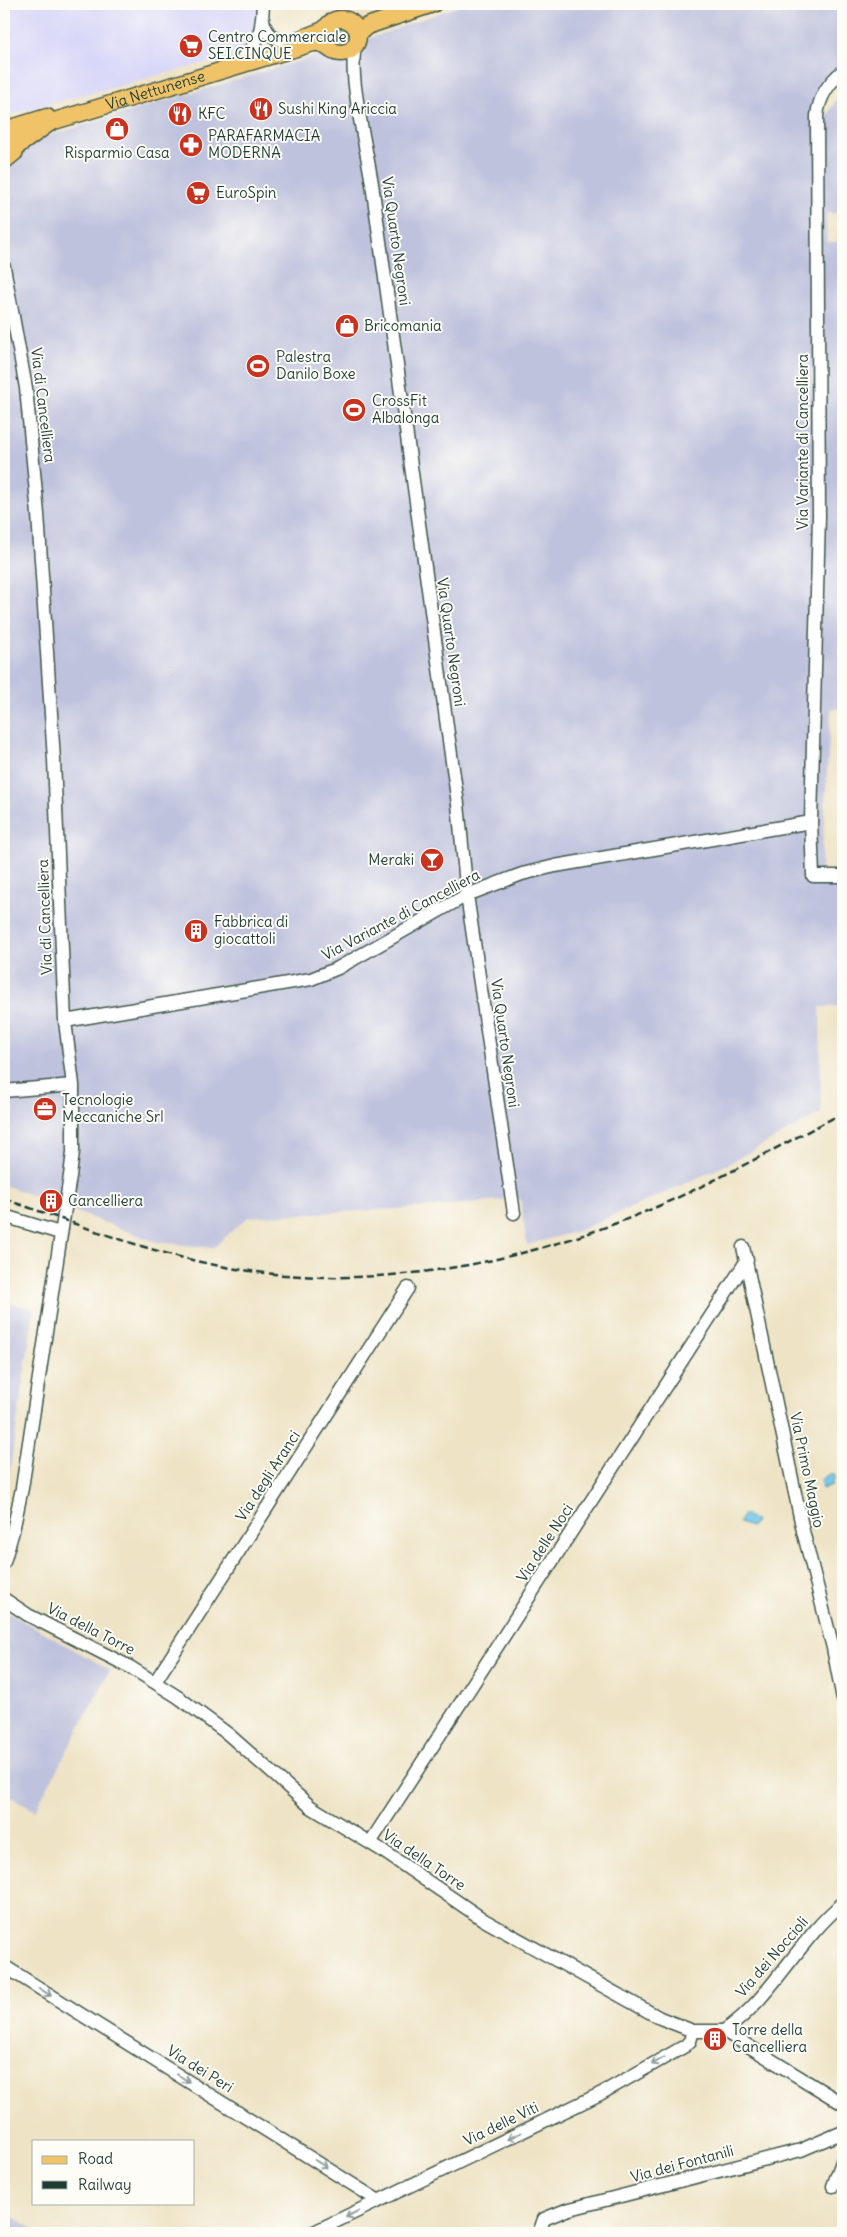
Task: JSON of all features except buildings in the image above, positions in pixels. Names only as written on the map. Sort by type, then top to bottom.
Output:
[{"type":"main road","points":[[359,32],[349,21],[337,19],[330,23],[326,29],[324,40],[336,51],[351,50],[359,32],[433,4]]},
{"type":"main road","name":"Via Nettunense","points":[[6,129],[243,57],[326,29]]},
{"type":"main road","name":"Via Nettunense","points":[[16,147],[51,122],[313,43],[321,43],[336,51]]},
{"type":"main road","name":"Via Nettunense","points":[[4,161],[12,156],[16,147],[15,137],[6,129]]},
{"type":"street","points":[[263,10],[265,28],[271,35],[281,41],[293,41]]},
{"type":"street","points":[[243,57],[258,41],[263,10]]},
{"type":"street","name":"Via Quarto Negroni","points":[[359,32],[353,55],[354,75],[373,186],[458,804],[467,895],[514,1213]]},
{"type":"street","name":"Via Quarto Negroni","points":[[336,51],[354,75]]},
{"type":"street","name":"Via Variante di Cancelliera","points":[[843,71],[826,88],[820,101],[817,116],[819,516],[811,822],[813,876],[843,876]]},
{"type":"street","name":"Via di Cancelliera","points":[[4,267],[26,388],[38,514],[54,779],[65,1021],[73,1085],[73,1152],[22,1488],[13,1532],[4,1562]]},
{"type":"street","name":"Via Variante di Cancelliera","points":[[65,1021],[311,979],[338,968],[467,895],[544,868],[811,822]]},
{"type":"street","points":[[4,1091],[73,1085]]},
{"type":"street","points":[[4,1216],[60,1233]]},
{"type":"street","name":"Via Primo Maggio","points":[[743,1247],[803,1531],[833,1648],[843,1699]]},
{"type":"street","name":"Via delle Noci","points":[[370,1843],[747,1260]]},
{"type":"street","name":"Via degli Aranci","points":[[155,1682],[408,1288]]},
{"type":"street","name":"Via della Torre","points":[[5,1598],[28,1615],[92,1646],[155,1682],[228,1734],[311,1807],[370,1843],[514,1938],[642,2009],[693,2031],[724,2030]]},
{"type":"street","name":"Via dei Noccioli","points":[[724,2030],[752,2005],[829,1916],[843,1903]]},
{"type":"street","name":"Via dei Peri","points":[[4,1966],[379,2201]]},
{"type":"street","points":[[724,2030],[843,2104]]},
{"type":"street","name":"Via delle Viti","points":[[312,2233],[600,2094],[685,2046],[690,2041],[693,2031]]},
{"type":"street","name":"Via dei Fontanili","points":[[540,2233],[544,2219],[566,2210],[800,2150],[843,2132]]},
{"type":"street","points":[[833,2186],[843,2159]]},
{"type":"shaded area","points":[[4,4],[259,4],[253,42],[240,54],[4,116]]},
{"type":"shaded area","points":[[464,4],[843,4],[843,65],[822,79],[823,123],[843,87],[843,213],[826,213],[827,242],[843,242],[843,709],[831,709],[820,884],[843,884],[843,1006],[820,1007],[821,1113],[726,1165],[662,1194],[578,1231],[527,1245],[520,1198],[434,1207],[248,1217],[213,1248],[156,1242],[4,1185],[4,149],[346,47]]},
{"type":"shaded area","points":[[4,1301],[34,1310],[4,1509]]},
{"type":"shaded area","points":[[9,1613],[110,1670],[35,1811],[4,1793],[4,1620]]},
{"type":"shaded area","points":[[4,2211],[40,2233],[4,2233]]},
{"type":"green space","points":[[341,21],[347,22],[355,30],[355,42],[347,50],[341,51],[335,50],[327,42],[326,36],[327,30],[335,22]]},
{"type":"water","points":[[829,1474],[834,1475],[835,1480],[832,1480],[832,1485],[822,1489],[820,1480]]},
{"type":"water","points":[[744,1514],[755,1521],[751,1527],[738,1523]]},
{"type":"railway","points":[[4,1199],[138,1245],[220,1266],[276,1274],[332,1277],[389,1275],[445,1269],[500,1258],[555,1244],[609,1226],[707,1184],[843,1113]]},
{"type":"place","name":"Centro Commerciale SEI.CINQUE","points":[[191,46]]},
{"type":"place","name":"Sushi King Ariccia","points":[[261,109]]},
{"type":"place","name":"KFC","points":[[180,114]]},
{"type":"place","name":"Risparmio Casa","points":[[117,129]]},
{"type":"place","name":"PARAFARMACIA MODERNA","points":[[191,145]]},
{"type":"place","name":"EuroSpin","points":[[198,193]]},
{"type":"place","name":"Bricomania","points":[[347,326]]},
{"type":"place","name":"Palestra Danilo Boxe","points":[[258,366]]},
{"type":"place","name":"CrossFit Albalonga","points":[[354,410]]},
{"type":"place","name":"Meraki","points":[[432,860]]},
{"type":"place","name":"Fabbrica di giocattoli","points":[[196,931]]},
{"type":"place","name":"Tecnologie Meccaniche Srl","points":[[45,1109]]},
{"type":"place","name":"Cancelliera","points":[[51,1201]]},
{"type":"place","name":"Torre della Cancelliera","points":[[715,2039]]}]
